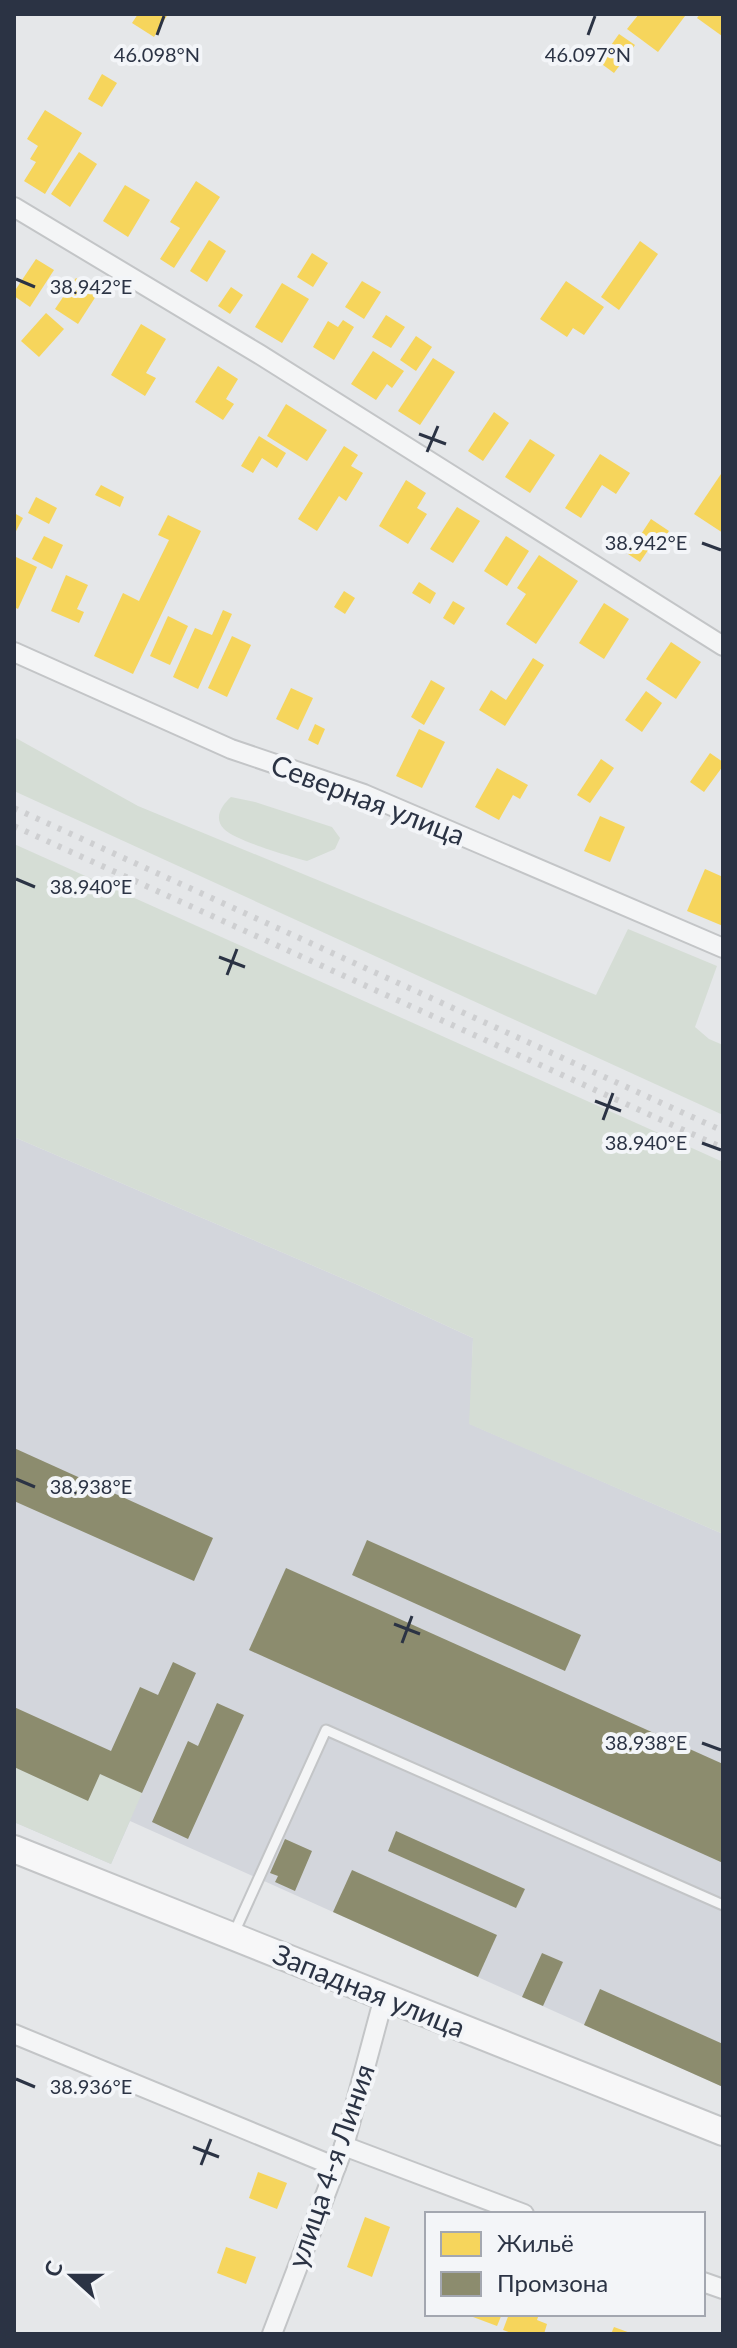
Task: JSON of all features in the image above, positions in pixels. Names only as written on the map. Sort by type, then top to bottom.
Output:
[{"type":"street","points":[[14,207],[259,354],[723,646]]},
{"type":"street","name":"Северная улица","points":[[14,652],[231,749],[364,794],[723,948]]},
{"type":"street","name":"Западная улица","points":[[14,1849],[723,2132]]},
{"type":"street","name":"улица 4-я Линия","points":[[272,2334],[344,2146],[384,1997]]},
{"type":"street","points":[[14,2034],[336,2167]]},
{"type":"street","points":[[344,2146],[519,2212]]},
{"type":"lane","points":[[233,1936],[326,1730],[723,1905]]},
{"type":"shaded area","points":[[14,737],[138,806],[596,995],[628,929],[717,966],[695,1027],[709,1039],[723,1045],[723,1115],[14,791]]},
{"type":"shaded area","points":[[231,797],[332,827],[340,838],[335,849],[307,861],[250,843],[221,825],[220,812]]},
{"type":"shaded area","points":[[14,844],[723,1162],[723,1534],[469,1424],[473,1338],[358,1285],[14,1137]]},
{"type":"shaded area","points":[[14,1137],[358,1285],[473,1338],[470,1424],[723,1534],[723,2087],[130,1821],[111,1864],[14,1822]]},
{"type":"shaded area","points":[[14,1767],[88,1800],[100,1774],[142,1793],[111,1864],[14,1822]]},
{"type":"building: Жильё","points":[[138,14],[168,14],[154,37],[132,23]]},
{"type":"building: Жильё","points":[[639,14],[685,16],[658,52],[627,29]]},
{"type":"building: Жильё","points":[[700,14],[723,14],[722,36],[697,18]]},
{"type":"building: Жильё","points":[[619,34],[635,45],[614,73],[599,62]]},
{"type":"building: Жильё","points":[[102,74],[117,83],[102,107],[88,99]]},
{"type":"building: Жильё","points":[[45,110],[82,133],[45,194],[24,181],[36,162],[30,159],[38,146],[27,139]]},
{"type":"building: Жильё","points":[[79,152],[97,164],[70,207],[51,194]]},
{"type":"building: Жильё","points":[[196,181],[220,197],[174,268],[160,259],[180,228],[170,222]]},
{"type":"building: Жильё","points":[[125,185],[150,200],[128,237],[103,221]]},
{"type":"building: Жильё","points":[[209,240],[226,251],[207,282],[190,271]]},
{"type":"building: Жильё","points":[[640,241],[658,254],[619,310],[601,297]]},
{"type":"building: Жильё","points":[[312,253],[328,263],[313,287],[297,277]]},
{"type":"building: Жильё","points":[[36,259],[54,270],[30,307],[14,296],[14,292]]},
{"type":"building: Жильё","points":[[76,278],[98,293],[78,324],[55,309]]},
{"type":"building: Жильё","points":[[362,281],[381,292],[364,319],[345,307]]},
{"type":"building: Жильё","points":[[566,281],[604,307],[584,335],[573,328],[567,337],[540,319]]},
{"type":"building: Жильё","points":[[282,283],[309,299],[282,343],[255,327]]},
{"type":"building: Жильё","points":[[231,287],[243,295],[230,314],[218,306]]},
{"type":"building: Жильё","points":[[46,313],[64,329],[39,357],[21,341]]},
{"type":"building: Жильё","points":[[386,315],[405,327],[391,348],[372,337]]},
{"type":"building: Жильё","points":[[343,320],[354,327],[334,360],[313,347],[328,321],[338,327]]},
{"type":"building: Жильё","points":[[141,324],[166,339],[146,373],[156,378],[145,396],[111,375]]},
{"type":"building: Жильё","points":[[416,336],[432,347],[416,371],[400,360]]},
{"type":"building: Жильё","points":[[373,351],[404,371],[392,388],[387,384],[376,400],[351,384]]},
{"type":"building: Жильё","points":[[433,358],[455,372],[420,425],[398,411]]},
{"type":"building: Жильё","points":[[218,366],[238,379],[226,399],[234,404],[223,420],[195,402]]},
{"type":"building: Жильё","points":[[286,404],[327,430],[307,461],[267,436]]},
{"type":"building: Жильё","points":[[494,412],[509,423],[483,461],[468,451]]},
{"type":"building: Жильё","points":[[259,436],[286,453],[277,468],[262,458],[253,473],[241,466]]},
{"type":"building: Жильё","points":[[530,439],[555,455],[530,493],[505,477]]},
{"type":"building: Жильё","points":[[344,446],[358,455],[351,466],[363,473],[346,501],[339,496],[317,531],[298,519]]},
{"type":"building: Жильё","points":[[600,454],[630,473],[616,494],[602,485],[581,518],[565,508]]},
{"type":"building: Жильё","points":[[723,471],[723,533],[694,514]]},
{"type":"building: Жильё","points":[[406,480],[426,493],[417,508],[427,514],[408,544],[379,526]]},
{"type":"building: Жильё","points":[[101,485],[124,497],[120,507],[95,495]]},
{"type":"building: Жильё","points":[[36,497],[57,508],[49,524],[28,513]]},
{"type":"building: Жильё","points":[[457,507],[480,521],[453,563],[430,549]]},
{"type":"building: Жильё","points":[[14,513],[23,518],[14,535]]},
{"type":"building: Жильё","points":[[168,515],[201,531],[133,674],[94,656],[123,593],[139,601],[169,540],[158,535]]},
{"type":"building: Жильё","points":[[651,519],[669,531],[660,543],[655,540],[640,562],[628,554]]},
{"type":"building: Жильё","points":[[44,536],[63,545],[52,569],[32,559]]},
{"type":"building: Жильё","points":[[506,536],[529,551],[507,586],[484,571]]},
{"type":"building: Жильё","points":[[539,555],[578,581],[536,644],[506,624],[526,594],[517,588]]},
{"type":"building: Жильё","points":[[14,556],[37,567],[18,609],[14,607]]},
{"type":"building: Жильё","points":[[66,575],[88,585],[77,609],[84,612],[79,623],[51,611]]},
{"type":"building: Жильё","points":[[419,582],[436,593],[430,604],[412,593]]},
{"type":"building: Жильё","points":[[344,591],[355,598],[345,614],[334,607]]},
{"type":"building: Жильё","points":[[453,601],[465,608],[454,625],[443,618]]},
{"type":"building: Жильё","points":[[604,603],[629,619],[604,659],[579,643]]},
{"type":"building: Жильё","points":[[223,610],[232,614],[198,689],[173,677],[195,628],[212,635]]},
{"type":"building: Жильё","points":[[168,616],[188,626],[170,665],[150,656]]},
{"type":"building: Жильё","points":[[232,636],[251,645],[227,697],[208,688]]},
{"type":"building: Жильё","points":[[671,642],[701,662],[676,699],[646,679]]},
{"type":"building: Жильё","points":[[533,658],[544,665],[505,726],[479,710],[491,690],[506,700]]},
{"type":"building: Жильё","points":[[431,680],[445,688],[424,725],[411,717]]},
{"type":"building: Жильё","points":[[291,688],[313,698],[298,730],[276,719]]},
{"type":"building: Жильё","points":[[646,691],[662,703],[642,732],[625,720]]},
{"type":"building: Жильё","points":[[315,724],[325,729],[318,745],[308,740]]},
{"type":"building: Жильё","points":[[419,729],[445,742],[422,788],[396,776]]},
{"type":"building: Жильё","points":[[710,753],[723,762],[723,766],[704,792],[690,782]]},
{"type":"building: Жильё","points":[[601,759],[614,768],[590,803],[577,795]]},
{"type":"building: Жильё","points":[[497,768],[528,785],[520,799],[513,795],[499,820],[475,807]]},
{"type":"building: Жильё","points":[[600,816],[625,827],[610,862],[584,851]]},
{"type":"building: Жильё","points":[[705,869],[723,877],[723,926],[687,911]]},
{"type":"building: Жильё","points":[[258,2172],[287,2183],[277,2209],[249,2198]]},
{"type":"building: Жильё","points":[[365,2217],[390,2227],[372,2277],[347,2267]]},
{"type":"building: Жильё","points":[[226,2247],[256,2257],[246,2284],[217,2273]]},
{"type":"building: Жильё","points":[[470,2316],[501,2316],[497,2326]]},
{"type":"building: Жильё","points":[[508,2316],[538,2316],[537,2320],[547,2324],[544,2334],[514,2334],[503,2330]]},
{"type":"building: Жильё","points":[[614,2327],[633,2334],[611,2334]]},
{"type":"building: Промзона","points":[[14,1448],[213,1538],[194,1581],[14,1501]]},
{"type":"building: Промзона","points":[[367,1540],[581,1635],[565,1671],[352,1575]]},
{"type":"building: Промзона","points":[[286,1568],[723,1764],[723,1863],[249,1650]]},
{"type":"building: Промзона","points":[[173,1662],[196,1673],[142,1793],[100,1774],[88,1801],[14,1767],[14,1707],[111,1751],[140,1687],[158,1695]]},
{"type":"building: Промзона","points":[[217,1703],[244,1715],[188,1839],[152,1822],[188,1741],[198,1746]]},
{"type":"building: Промзона","points":[[396,1831],[525,1889],[516,1908],[388,1851]]},
{"type":"building: Промзона","points":[[285,1839],[312,1851],[295,1891],[275,1882],[278,1876],[270,1873]]},
{"type":"building: Промзона","points":[[352,1870],[497,1935],[478,1977],[333,1912]]},
{"type":"building: Промзона","points":[[542,1953],[563,1962],[543,2006],[522,1997]]},
{"type":"building: Промзона","points":[[600,1989],[723,2044],[723,2087],[584,2025]]},
{"type":"railway","points":[[14,808],[723,1131]]},
{"type":"railway","points":[[14,826],[723,1148]]}]
